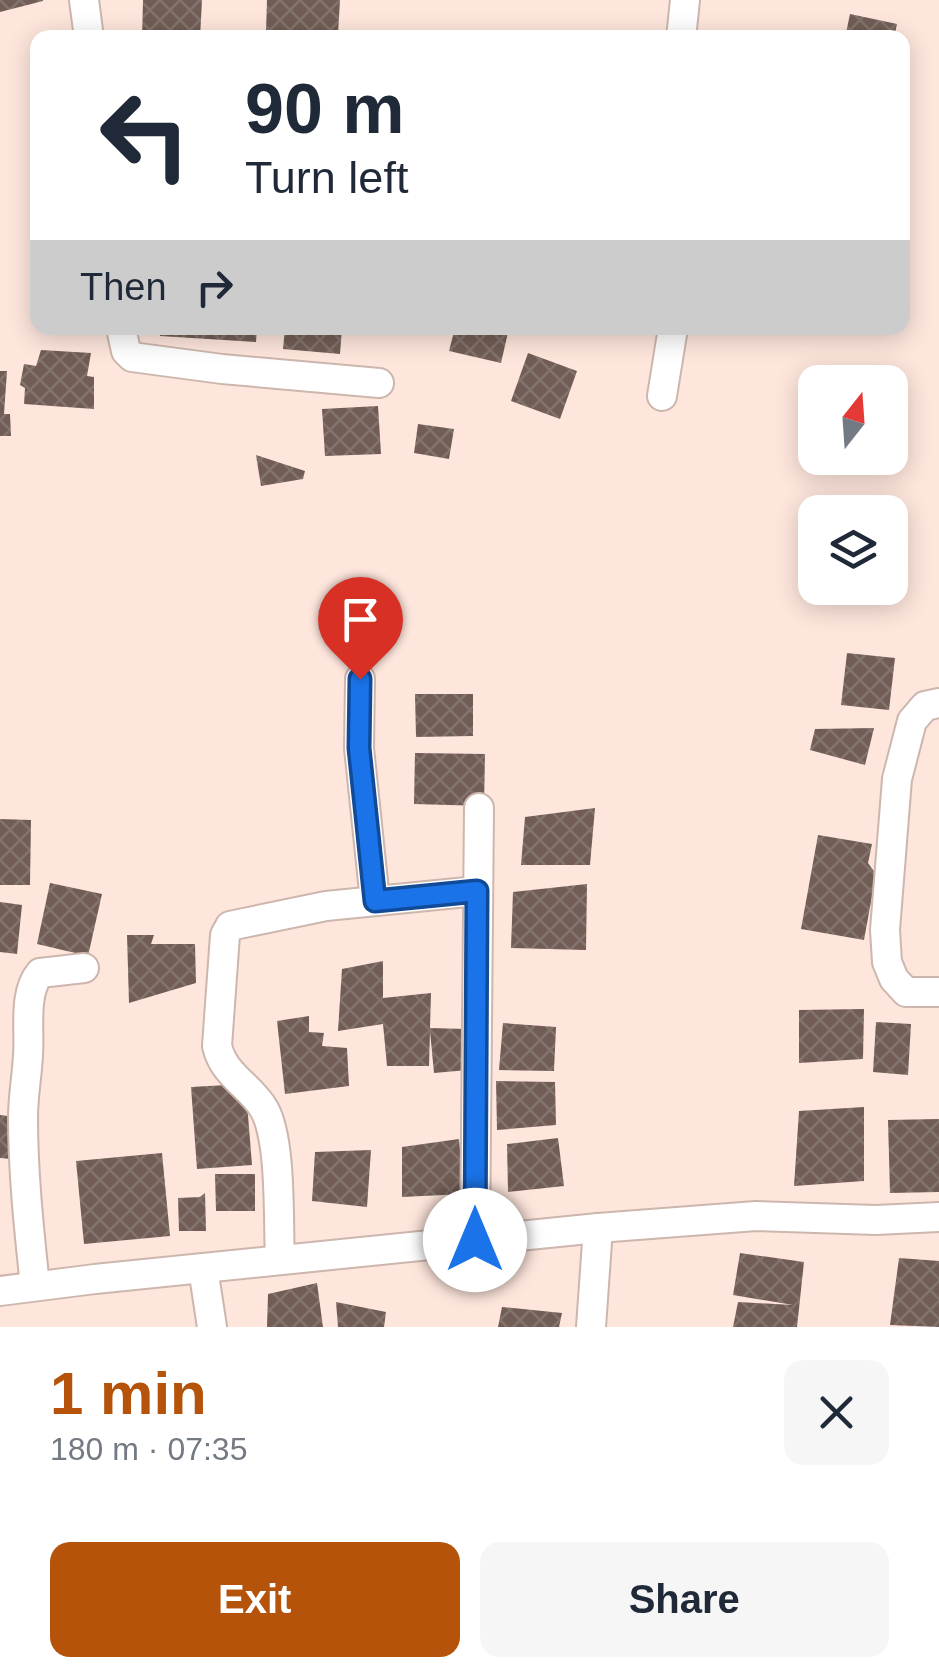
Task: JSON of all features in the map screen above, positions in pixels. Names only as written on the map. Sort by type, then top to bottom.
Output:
[{"type":"street","points":[[84,0],[89,30]]},
{"type":"street","points":[[683,30],[685,0]]},
{"type":"street","points":[[123,335],[126,351],[132,357],[379,382]]},
{"type":"street","points":[[662,396],[672,335]]},
{"type":"street","points":[[360,679],[359,748],[375,901]]},
{"type":"street","points":[[939,703],[926,706],[912,721],[897,779],[885,930],[887,962],[894,979],[906,992],[939,992]]},
{"type":"street","points":[[475,1240],[479,808]]},
{"type":"street","points":[[280,1260],[270,1125],[264,1110],[229,1073],[218,1046],[225,935],[230,926],[326,906],[477,891]]},
{"type":"street","points":[[35,1286],[26,1204],[23,1113],[30,1000],[33,983],[40,973],[84,968]]},
{"type":"street","points":[[0,1291],[598,1228],[756,1216],[876,1220],[939,1217]]},
{"type":"street","points":[[591,1327],[598,1228]]},
{"type":"street","points":[[203,1268],[212,1327]]},
{"type":"building","points":[[0,0],[43,0],[43,1],[0,12]]},
{"type":"building","points":[[143,0],[202,0],[200,30],[142,30]]},
{"type":"building","points":[[267,0],[340,0],[338,30],[266,30]]},
{"type":"building","points":[[850,14],[897,24],[896,30],[847,30]]},
{"type":"building","points":[[160,335],[256,335],[256,342]]},
{"type":"building","points":[[284,335],[341,335],[340,354],[283,349]]},
{"type":"building","points":[[453,335],[507,335],[501,363],[449,351]]},
{"type":"building","points":[[41,350],[91,353],[87,376],[94,377],[94,409],[24,404],[25,388],[20,385],[24,364],[36,366]]},
{"type":"building","points":[[528,353],[577,371],[560,419],[511,401]]},
{"type":"building","points":[[0,371],[7,371],[4,414],[10,414],[11,436],[0,436]]},
{"type":"building","points":[[378,406],[381,454],[325,456],[322,409]]},
{"type":"building","points":[[418,424],[454,429],[449,459],[414,453]]},
{"type":"building","points":[[256,455],[305,471],[303,479],[261,486]]},
{"type":"building","points":[[847,653],[895,658],[889,710],[841,705]]},
{"type":"building","points":[[415,694],[473,694],[473,736],[416,737]]},
{"type":"building","points":[[874,728],[865,765],[810,750],[815,729]]},
{"type":"building","points":[[415,753],[485,754],[484,806],[414,804]]},
{"type":"building","points":[[595,808],[590,865],[521,865],[525,817]]},
{"type":"building","points":[[0,819],[31,820],[30,885],[0,885]]},
{"type":"building","points":[[818,835],[872,844],[868,863],[876,874],[864,940],[801,929]]},
{"type":"building","points":[[50,883],[102,894],[88,956],[37,944]]},
{"type":"building","points":[[587,884],[586,950],[511,948],[513,892]]},
{"type":"building","points":[[0,902],[22,905],[17,954],[0,952]]},
{"type":"building","points":[[127,935],[154,935],[151,944],[195,944],[196,983],[129,1003]]},
{"type":"building","points":[[383,961],[383,998],[431,993],[430,1028],[466,1029],[468,1070],[434,1073],[430,1031],[429,1066],[387,1066],[383,1024],[338,1031],[342,969]]},
{"type":"building","points":[[864,1009],[863,1059],[799,1063],[799,1010]]},
{"type":"building","points":[[309,1016],[309,1032],[324,1033],[322,1046],[347,1048],[349,1086],[285,1094],[277,1021]]},
{"type":"building","points":[[876,1022],[911,1024],[908,1075],[873,1072]]},
{"type":"building","points":[[503,1023],[556,1027],[554,1071],[499,1070]]},
{"type":"building","points":[[496,1081],[555,1082],[556,1125],[497,1130]]},
{"type":"building","points":[[227,1085],[247,1103],[252,1165],[197,1169],[191,1087]]},
{"type":"building","points":[[864,1107],[864,1181],[794,1186],[799,1111]]},
{"type":"building","points":[[0,1115],[16,1117],[11,1159],[0,1158]]},
{"type":"building","points":[[939,1119],[939,1192],[890,1193],[888,1120]]},
{"type":"building","points":[[558,1138],[564,1186],[508,1192],[507,1144]]},
{"type":"building","points":[[459,1139],[464,1194],[402,1197],[402,1147]]},
{"type":"building","points":[[371,1150],[367,1207],[312,1201],[315,1152]]},
{"type":"building","points":[[162,1153],[170,1236],[84,1244],[76,1161]]},
{"type":"building","points":[[215,1174],[255,1174],[255,1211],[216,1211]]},
{"type":"building","points":[[205,1193],[206,1231],[179,1231],[178,1198],[200,1197]]},
{"type":"building","points":[[740,1253],[804,1262],[797,1327],[733,1327],[738,1302],[793,1305],[733,1295]]},
{"type":"building","points":[[899,1258],[939,1261],[939,1327],[890,1325]]},
{"type":"building","points":[[317,1283],[323,1327],[267,1327],[268,1294]]},
{"type":"building","points":[[336,1302],[386,1312],[384,1327],[338,1327]]},
{"type":"building","points":[[502,1307],[562,1313],[559,1327],[498,1327]]},
{"type":"route","points":[[360,679],[359,748],[375,901],[477,891],[475,1240]]}]
